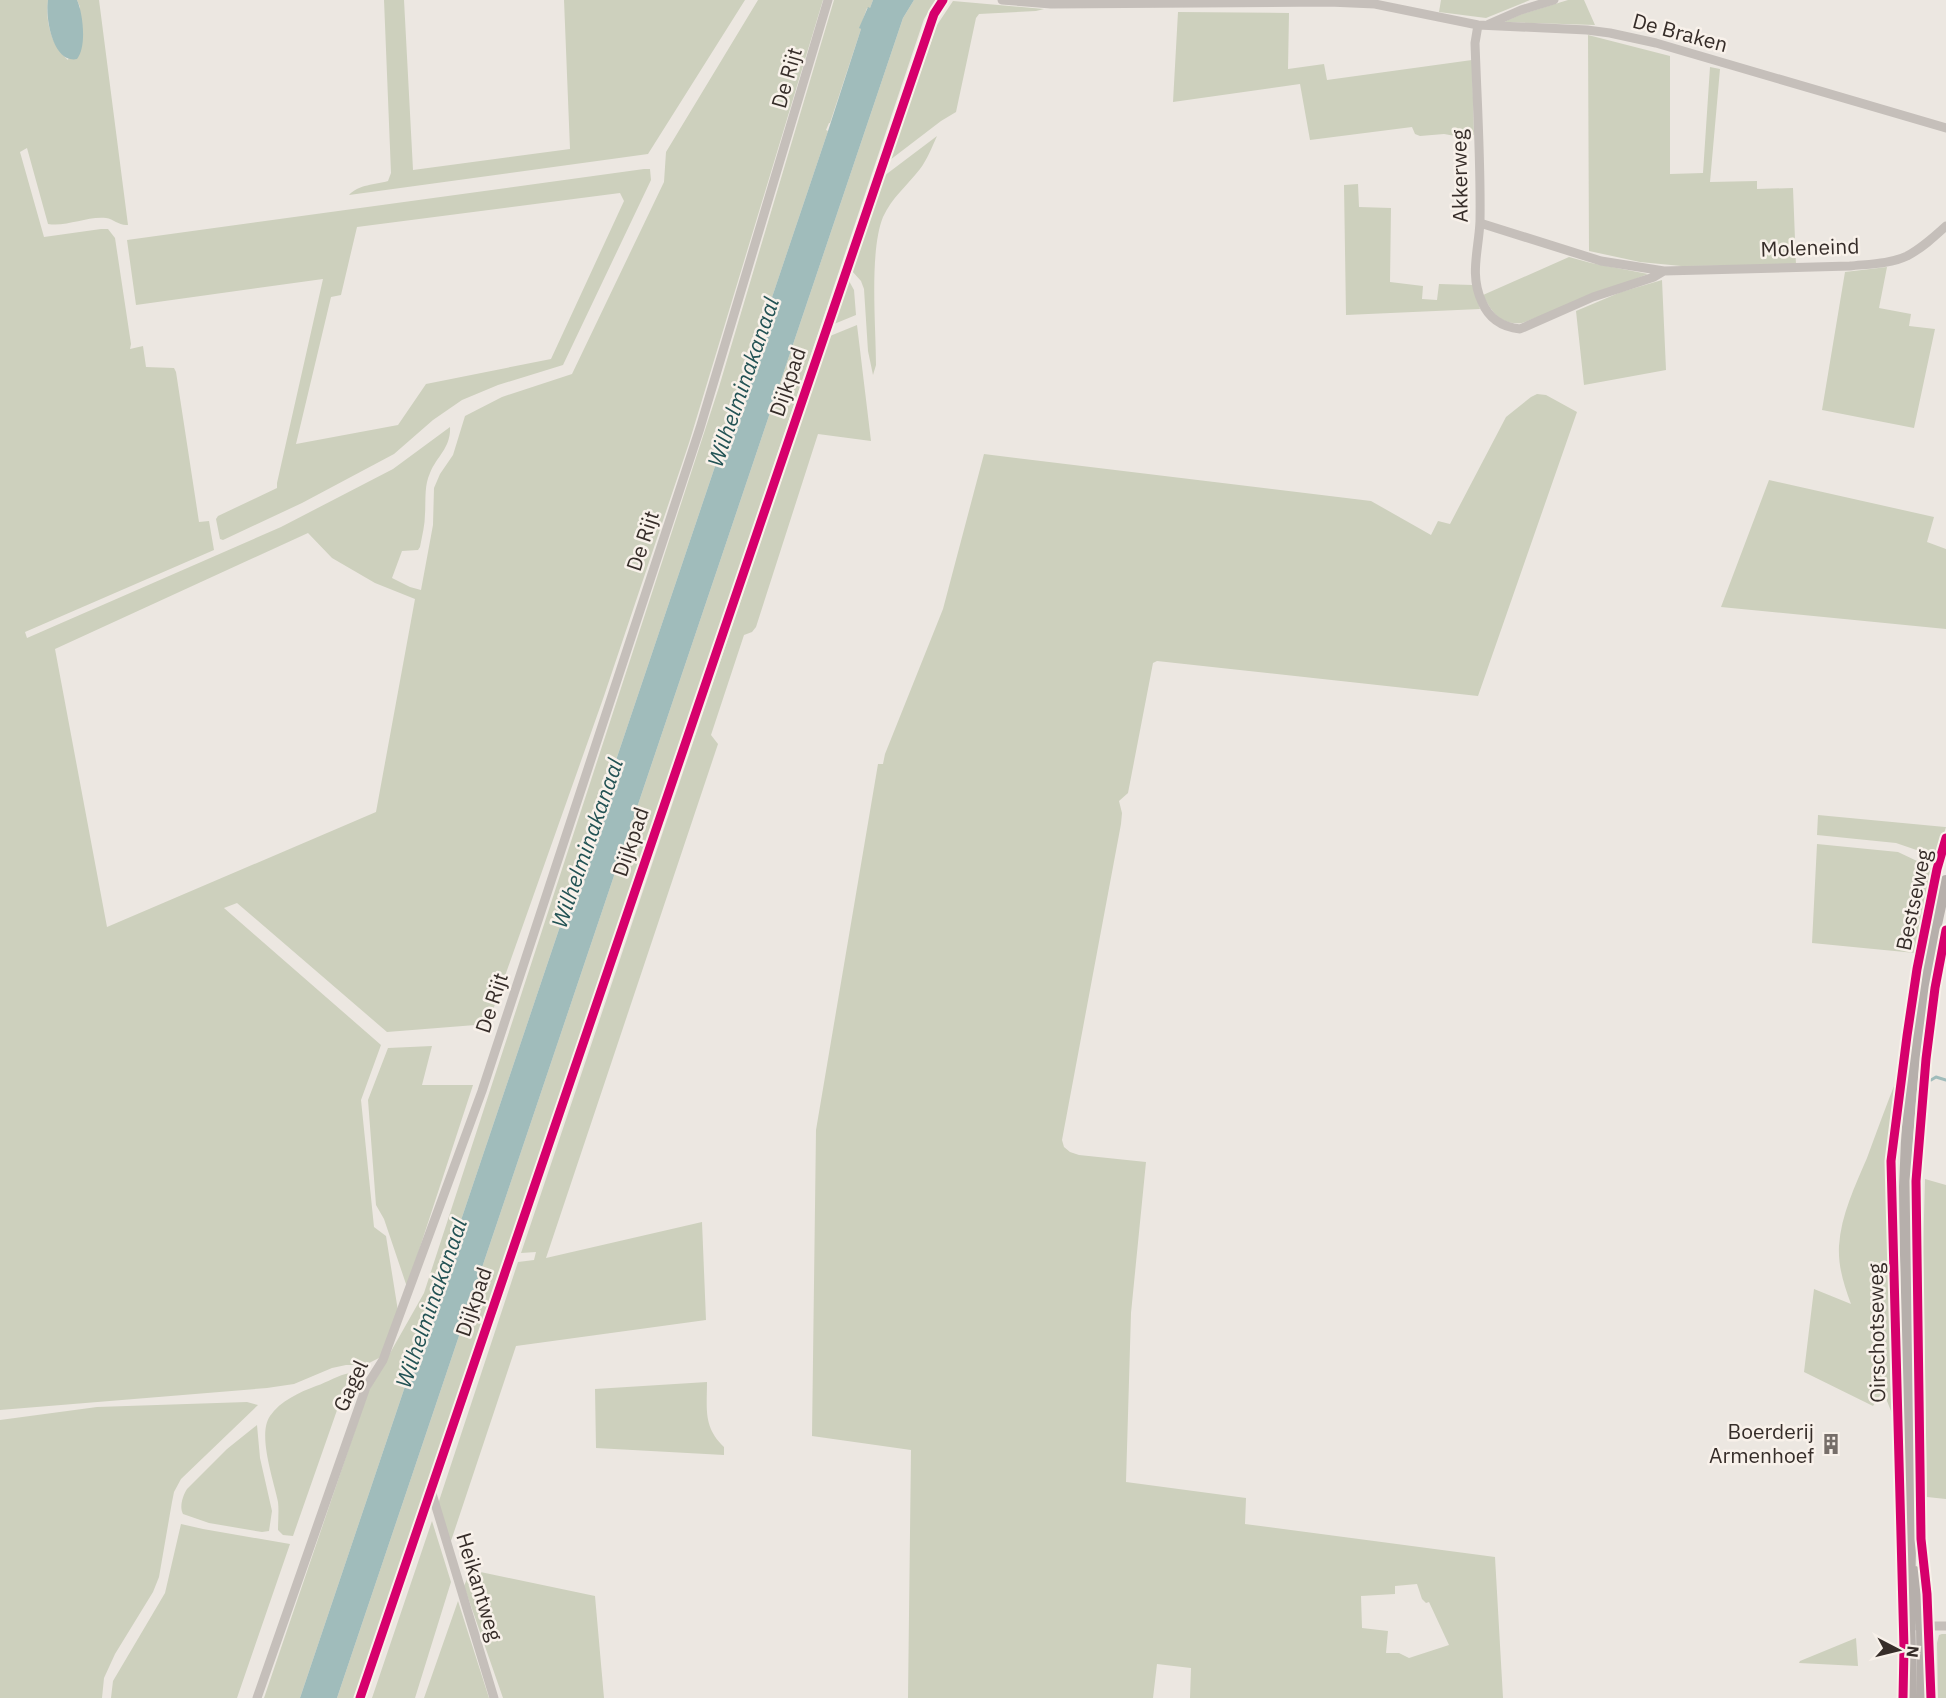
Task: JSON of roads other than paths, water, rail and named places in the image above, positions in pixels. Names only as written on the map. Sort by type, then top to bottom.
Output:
[{"type":"main road","name":"Bestseweg","points":[[1927,971],[1946,881]]},
{"type":"main road","name":"Oirschotseweg","points":[[1911,1698],[1906,1164],[1913,1068],[1927,971]]},
{"type":"main road","name":"Oirschotseweg","points":[[1910,1544],[1922,1626],[1923,1698]]},
{"type":"street","name":"De Rijt","points":[[482,1091],[700,428],[828,0]]},
{"type":"street","name":"De Braken","points":[[1002,0],[1051,4],[1317,2],[1375,4],[1483,25],[1587,30],[1656,43],[1946,128]]},
{"type":"street","points":[[1483,25],[1554,0]]},
{"type":"street","name":"Akkerweg","points":[[1483,25],[1475,43],[1480,223],[1474,260],[1476,286],[1482,303],[1496,322]]},
{"type":"street","name":"Moleneind","points":[[1480,223],[1602,261],[1664,271],[1850,266],[1877,263],[1906,256],[1928,242],[1946,226]]},
{"type":"street","name":"Moleneind","points":[[1496,322],[1508,328],[1520,329],[1593,297],[1654,277],[1664,271]]},
{"type":"street","name":"Gagel","points":[[257,1698],[366,1387],[383,1360],[482,1091]]},
{"type":"street","name":"Heikantweg","points":[[430,1487],[494,1698]]},
{"type":"street","points":[[1909,1626],[1946,1626]]},
{"type":"water","points":[[48,0],[77,0],[81,13],[83,38],[77,59],[69,59],[56,47],[48,18]]},
{"type":"water","points":[[873,0],[914,0],[903,18],[337,1698],[300,1698],[828,131],[861,29],[859,28]]},
{"type":"waterway","points":[[1931,1080],[1936,1077],[1946,1080]]},
{"type":"place","name":"Boerderij Armenhoef","points":[[1831,1444]]},
{"type":"water label","name":"Wilhelminakanaal","points":[[743,382]]},
{"type":"water label","name":"Wilhelminakanaal","points":[[587,843]]},
{"type":"water label","name":"Wilhelminakanaal","points":[[431,1303]]}]
